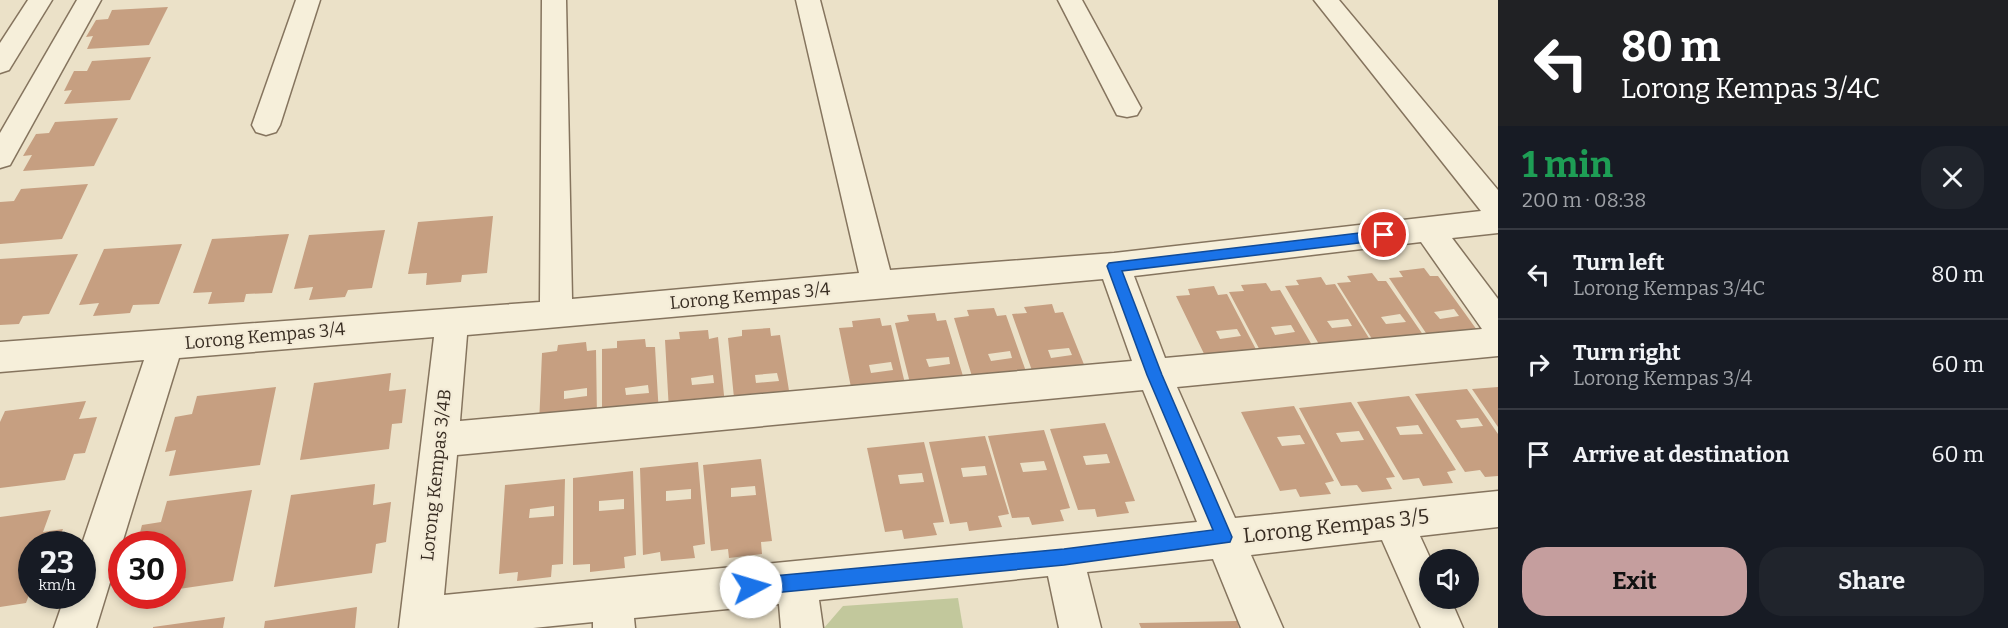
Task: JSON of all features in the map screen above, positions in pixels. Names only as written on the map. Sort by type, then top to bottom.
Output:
[{"type":"street","points":[[0,64],[40,0]]},
{"type":"street","points":[[0,158],[89,0]]},
{"type":"street","points":[[266,125],[308,0]]},
{"type":"street","points":[[554,0],[556,314]]},
{"type":"street","points":[[807,0],[878,284]]},
{"type":"street","points":[[1070,0],[1127,108]]},
{"type":"street","points":[[1326,0],[1498,211]]},
{"type":"street","name":"Lorong Kempas 3/4","points":[[0,357],[556,314],[878,284],[1114,266],[1498,221]]},
{"type":"street","points":[[1429,230],[1498,325]]},
{"type":"street","points":[[1114,266],[1154,375],[1262,628]]},
{"type":"street","name":"Lorong Kempas 3/4B","points":[[421,623],[452,321]]},
{"type":"street","points":[[439,440],[1498,342]]},
{"type":"street","points":[[75,628],[166,344]]},
{"type":"street","name":"Lorong Kempas 3/5","points":[[421,623],[613,614],[797,582],[1064,557],[1224,537],[1498,509]]},
{"type":"street","points":[[1393,521],[1442,628]]},
{"type":"street","points":[[1064,557],[1080,628]]},
{"type":"street","points":[[797,582],[802,628]]},
{"type":"green space","points":[[958,598],[963,628],[824,628],[843,606]]},
{"type":"building","points":[[168,7],[149,45],[87,49],[93,36],[86,37],[96,20],[108,19],[112,10]]},
{"type":"building","points":[[151,57],[130,100],[64,104],[72,90],[64,91],[74,71],[87,71],[92,61]]},
{"type":"building","points":[[118,118],[94,166],[23,171],[32,155],[23,156],[36,134],[49,133],[55,122]]},
{"type":"building","points":[[88,184],[62,239],[0,244],[0,202],[14,201],[21,189]]},
{"type":"building","points":[[493,216],[487,273],[462,275],[461,282],[426,285],[427,273],[408,274],[418,222]]},
{"type":"building","points":[[385,230],[372,288],[348,290],[345,297],[309,300],[313,287],[294,289],[309,235]]},
{"type":"building","points":[[289,234],[272,293],[246,294],[244,302],[208,304],[212,292],[193,293],[212,239]]},
{"type":"building","points":[[182,244],[159,304],[133,305],[130,313],[93,316],[99,303],[79,305],[104,249]]},
{"type":"building","points":[[78,254],[49,314],[23,316],[19,324],[0,325],[0,259]]},
{"type":"building","points":[[1424,268],[1430,276],[1438,276],[1482,337],[1432,342],[1389,278],[1403,277],[1399,271]],"holes":[[[1454,309],[1459,316],[1440,319],[1434,312]]]},
{"type":"building","points":[[1372,273],[1378,281],[1386,281],[1428,342],[1377,347],[1337,283],[1351,282],[1347,276]],"holes":[[[1400,314],[1406,322],[1386,324],[1381,317]]]},
{"type":"building","points":[[1321,277],[1326,285],[1335,284],[1374,346],[1323,351],[1285,286],[1299,285],[1296,280]],"holes":[[[1348,319],[1352,326],[1332,328],[1327,321]]]},
{"type":"building","points":[[1266,283],[1271,291],[1280,290],[1316,352],[1264,358],[1229,292],[1244,291],[1241,285]],"holes":[[[1291,325],[1295,332],[1275,335],[1271,327]]]},
{"type":"building","points":[[1214,286],[1218,295],[1227,294],[1260,357],[1208,362],[1176,296],[1190,295],[1188,289]],"holes":[[[1237,329],[1241,336],[1220,339],[1216,331]]]},
{"type":"building","points":[[1052,304],[1055,313],[1063,312],[1089,377],[1036,382],[1012,314],[1027,313],[1024,307]],"holes":[[[1069,348],[1072,355],[1051,358],[1048,350]]]},
{"type":"building","points":[[994,308],[997,316],[1006,315],[1029,380],[975,386],[954,318],[969,316],[967,310]],"holes":[[[1010,351],[1012,358],[991,361],[988,354]]]},
{"type":"building","points":[[935,313],[937,321],[946,320],[966,386],[912,391],[895,323],[909,321],[907,315]],"holes":[[[949,357],[950,364],[929,367],[926,359]]]},
{"type":"building","points":[[880,318],[882,326],[891,325],[907,392],[853,397],[839,328],[853,327],[852,321]],"holes":[[[891,362],[893,370],[871,373],[869,365]]]},
{"type":"building","points":[[770,328],[771,336],[780,335],[791,403],[735,408],[728,338],[742,336],[742,330]],"holes":[[[777,373],[779,381],[756,383],[755,375]]]},
{"type":"building","points":[[708,330],[709,339],[718,337],[725,405],[669,411],[665,340],[680,339],[679,332]],"holes":[[[713,375],[714,383],[692,385],[691,378]]]},
{"type":"building","points":[[645,339],[646,347],[655,347],[659,415],[602,421],[602,349],[617,348],[617,341]],"holes":[[[648,385],[649,393],[626,395],[625,388]]]},
{"type":"building","points":[[586,342],[587,351],[596,350],[597,419],[539,425],[542,353],[557,351],[558,345]],"holes":[[[587,388],[587,396],[564,399],[564,391]]]},
{"type":"building","points":[[391,373],[389,391],[406,389],[402,423],[392,424],[389,449],[300,460],[314,383]]},
{"type":"building","points":[[276,387],[260,465],[169,476],[176,450],[165,452],[175,417],[192,414],[197,396]]},
{"type":"building","points":[[1498,387],[1498,427],[1472,389]]},
{"type":"building","points":[[1467,389],[1498,434],[1498,476],[1485,477],[1480,470],[1465,472],[1415,394]],"holes":[[[1478,418],[1483,426],[1461,428],[1456,420]]]},
{"type":"building","points":[[1409,396],[1456,470],[1447,472],[1453,483],[1423,486],[1419,478],[1403,480],[1357,402]],"holes":[[[1418,425],[1423,434],[1400,435],[1396,427]]]},
{"type":"building","points":[[86,401],[79,419],[97,417],[85,453],[74,454],[65,480],[0,488],[0,422],[5,411]]},
{"type":"building","points":[[1351,402],[1395,477],[1386,478],[1392,489],[1362,492],[1357,485],[1341,486],[1299,408]],"holes":[[[1359,431],[1364,440],[1341,442],[1336,433]]]},
{"type":"building","points":[[1294,406],[1334,481],[1325,483],[1331,494],[1300,497],[1296,489],[1280,491],[1241,412]],"holes":[[[1300,435],[1305,444],[1282,446],[1277,437]]]},
{"type":"building","points":[[1105,423],[1135,501],[1125,502],[1129,513],[1097,517],[1095,509],[1078,510],[1050,429]],"holes":[[[1107,454],[1110,463],[1086,465],[1083,456]]]},
{"type":"building","points":[[1044,430],[1070,508],[1060,510],[1064,521],[1032,525],[1029,517],[1012,518],[988,436]],"holes":[[[1044,461],[1047,470],[1023,472],[1020,463]]]},
{"type":"building","points":[[985,436],[1009,514],[998,516],[1002,527],[969,531],[967,522],[950,524],[929,442]],"holes":[[[985,466],[987,475],[963,477],[961,468]]]},
{"type":"building","points":[[924,442],[944,522],[933,523],[937,535],[904,539],[902,530],[885,532],[867,448]],"holes":[[[922,473],[924,482],[900,484],[898,475]]]},
{"type":"building","points":[[761,459],[772,541],[761,542],[762,554],[729,558],[728,549],[711,551],[703,465]],"holes":[[[755,486],[756,495],[731,497],[731,488]]]},
{"type":"building","points":[[698,462],[705,544],[693,546],[695,558],[661,561],[660,552],[643,555],[640,468]],"holes":[[[691,489],[691,499],[666,501],[666,491]]]},
{"type":"building","points":[[633,471],[636,555],[624,557],[625,568],[590,572],[590,564],[573,565],[573,478]],"holes":[[[624,499],[624,509],[599,511],[599,501]]]},
{"type":"building","points":[[565,479],[563,564],[552,565],[551,577],[517,581],[518,572],[499,574],[505,485]],"holes":[[[554,506],[554,516],[529,518],[530,509]]]},
{"type":"building","points":[[375,484],[373,505],[391,502],[386,542],[376,544],[372,573],[274,587],[291,495]]},
{"type":"building","points":[[252,490],[233,581],[186,588],[186,531],[140,531],[142,525],[161,522],[167,501]]},
{"type":"building","points":[[51,510],[43,531],[18,531],[18,604],[0,607],[0,517]]},
{"type":"building","points":[[357,607],[355,628],[264,628],[265,621]]},
{"type":"building","points":[[225,617],[223,628],[153,628],[153,627]]},
{"type":"building","points":[[1237,621],[1239,628],[1141,628],[1139,623]]},
{"type":"route","points":[[751,587],[1064,557],[1224,537],[1154,375],[1114,266],[1384,235]]}]
